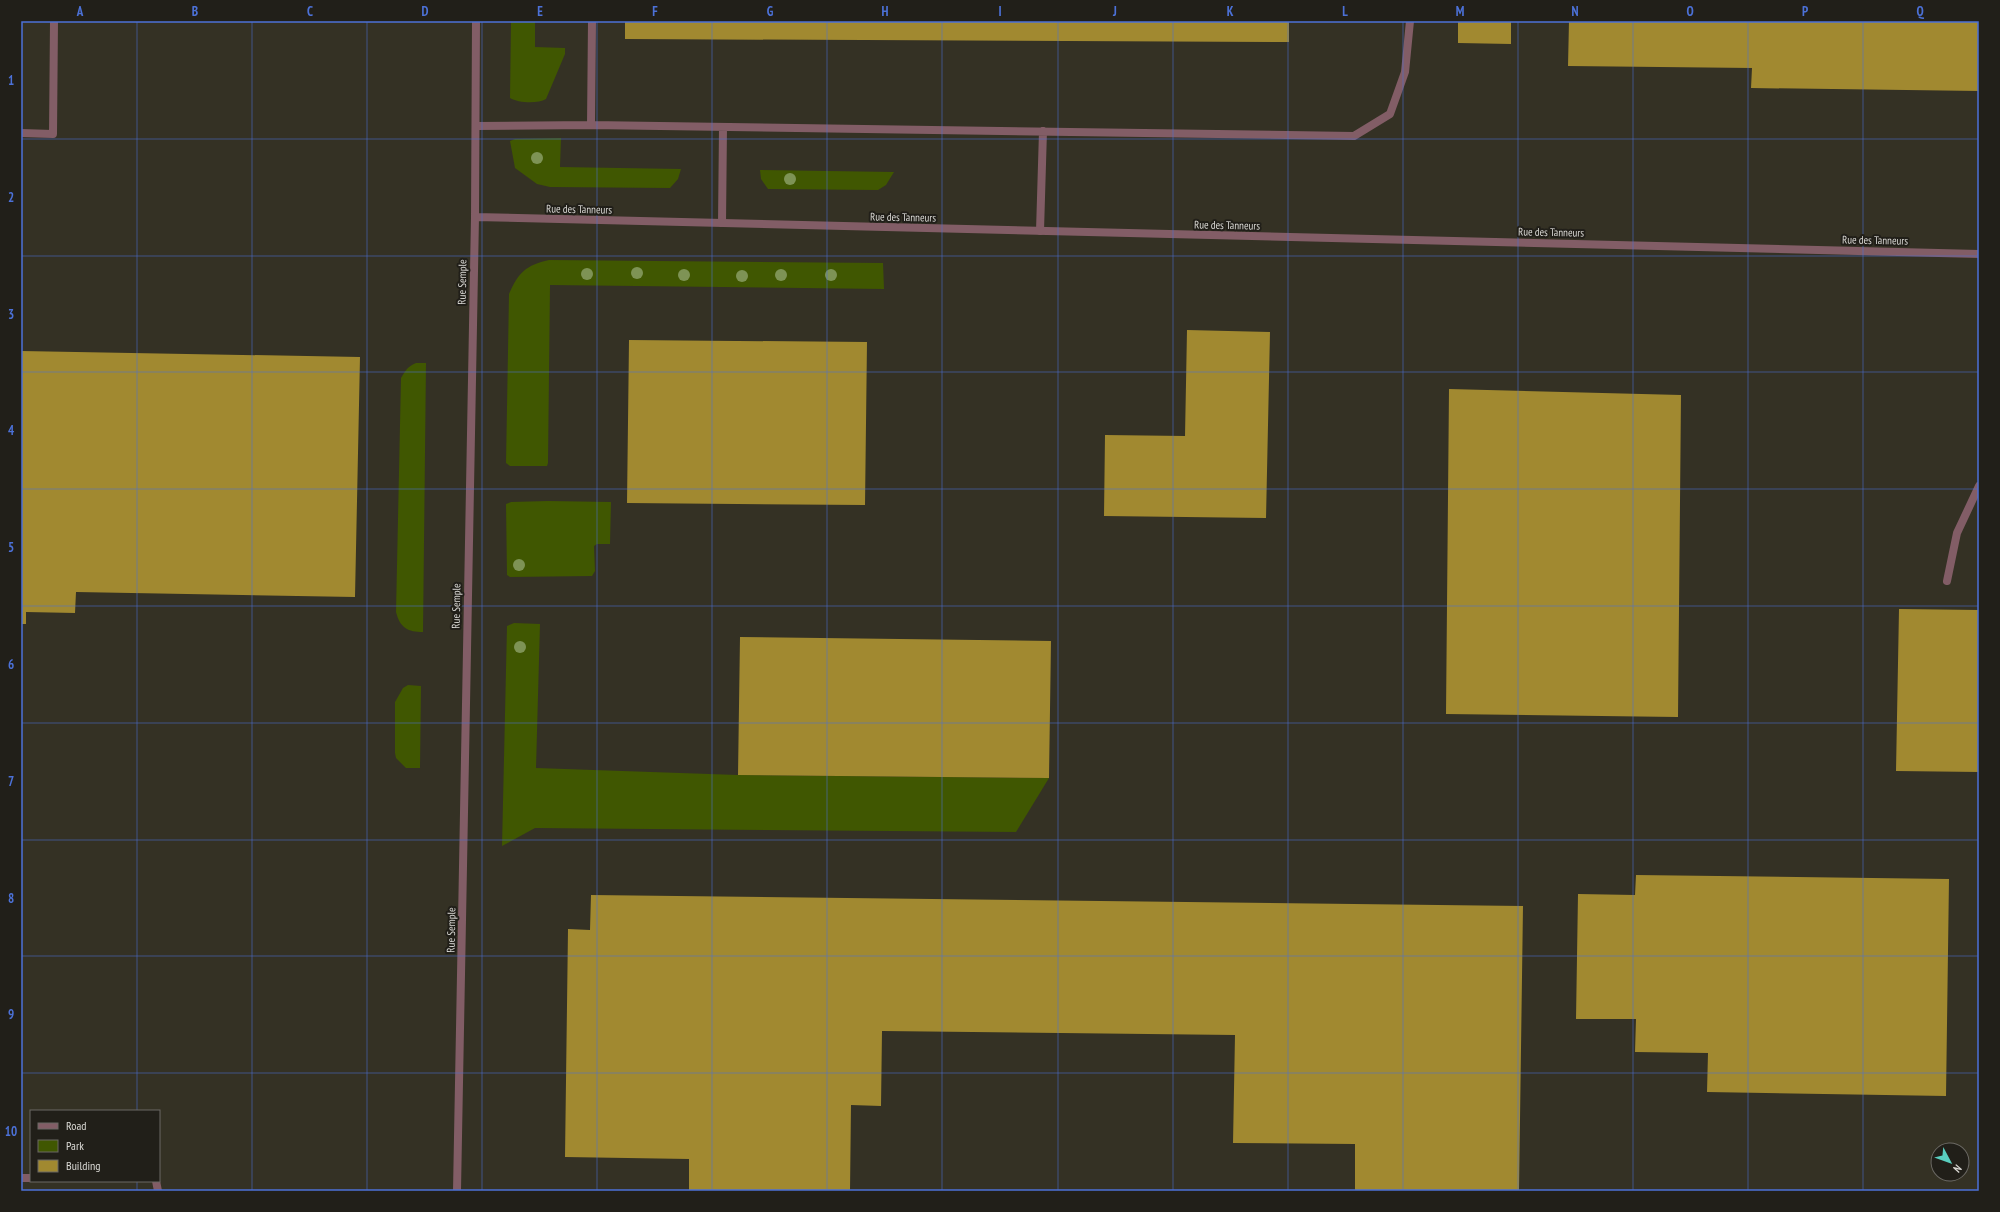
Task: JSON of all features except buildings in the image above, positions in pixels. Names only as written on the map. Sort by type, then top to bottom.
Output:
[{"type":"street","points":[[21,133],[53,134],[54,21]]},
{"type":"street","name":"Rue Semple","points":[[457,1191],[475,217],[476,21]]},
{"type":"street","points":[[591,125],[592,21]]},
{"type":"street","points":[[476,126],[591,125],[1354,136],[1390,114],[1405,72],[1410,21]]},
{"type":"street","points":[[722,224],[723,127]]},
{"type":"street","points":[[1040,231],[1043,131]]},
{"type":"street","name":"Rue des Tanneurs","points":[[475,217],[1979,254]]},
{"type":"street","points":[[1947,581],[1957,533],[1979,486]]},
{"type":"shaded area","points":[[21,21],[1979,21],[1979,1191],[21,1191]]},
{"type":"green space","points":[[511,21],[535,21],[535,47],[565,48],[565,54],[546,99],[542,101],[528,102],[510,98]]},
{"type":"green space","points":[[561,138],[560,167],[681,169],[678,179],[670,188],[550,187],[537,184],[515,168],[510,141],[515,139]]},
{"type":"green space","points":[[760,170],[894,172],[886,185],[878,190],[768,189],[761,179]]},
{"type":"green space","points":[[549,260],[883,263],[884,289],[550,285],[548,463],[547,466],[510,466],[506,463],[509,294],[516,281],[524,271],[534,264]]},
{"type":"green space","points":[[416,363],[426,363],[423,632],[405,628],[400,622],[396,612],[401,378],[407,369]]},
{"type":"green space","points":[[511,502],[611,502],[610,544],[597,544],[594,546],[595,571],[592,576],[510,577],[507,575],[506,504]]},
{"type":"green space","points":[[514,623],[540,624],[536,768],[738,775],[1049,778],[1016,832],[535,828],[502,846],[507,626]]},
{"type":"green space","points":[[408,685],[421,686],[420,768],[406,768],[396,758],[395,753],[395,702],[403,688]]}]
